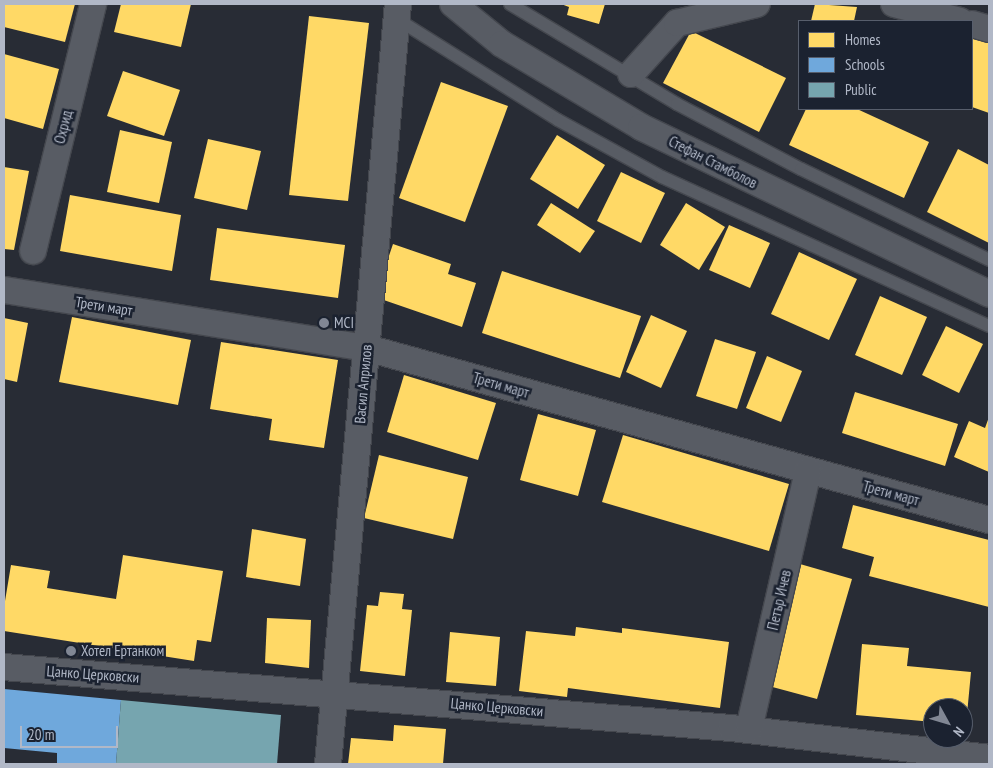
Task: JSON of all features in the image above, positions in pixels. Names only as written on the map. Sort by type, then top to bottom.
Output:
[{"type":"street","name":"Охрид","points":[[33,251],[93,4]]},
{"type":"street","name":"Стефан Стамболов","points":[[453,4],[502,44],[640,127],[989,294]]},
{"type":"street","points":[[631,74],[678,23],[757,4]]},
{"type":"street","points":[[894,4],[956,20]]},
{"type":"street","name":"Васил Априлов","points":[[328,764],[398,11]]},
{"type":"street","points":[[973,24],[989,29]]},
{"type":"street","name":"Трети март","points":[[4,290],[367,348],[989,520]]},
{"type":"street","name":"Петър Ичев","points":[[749,729],[808,471]]},
{"type":"street","name":"Цанко Церковски","points":[[4,667],[335,693],[749,729],[989,758]]},
{"type":"lane","points":[[510,4],[631,74],[677,104],[801,169],[989,260]]},
{"type":"lane","points":[[398,11],[558,120],[662,177],[989,326]]},
{"type":"building: Homes","points":[[4,4],[75,4],[65,42],[4,27]]},
{"type":"building: Homes","points":[[121,4],[191,4],[181,47],[114,32]]},
{"type":"building: Homes","points":[[561,4],[605,4],[599,24],[567,15],[569,7]]},
{"type":"building: Homes","points":[[815,4],[857,7],[854,20],[811,20]]},
{"type":"building: Homes","points":[[309,16],[369,23],[348,201],[289,195]]},
{"type":"building: Homes","points":[[691,31],[786,78],[759,132],[663,83]]},
{"type":"building: Homes","points":[[973,32],[989,38],[989,113],[973,107]]},
{"type":"building: Homes","points":[[4,54],[59,69],[43,129],[4,118]]},
{"type":"building: Homes","points":[[123,71],[180,90],[164,136],[107,116]]},
{"type":"building: Homes","points":[[441,82],[508,106],[465,222],[399,198]]},
{"type":"building: Homes","points":[[806,110],[859,110],[929,142],[904,198],[789,145]]},
{"type":"building: Homes","points":[[120,130],[172,142],[159,203],[107,192]]},
{"type":"building: Homes","points":[[557,135],[605,165],[578,209],[530,179]]},
{"type":"building: Homes","points":[[208,139],[261,151],[247,210],[194,198]]},
{"type":"building: Homes","points":[[958,149],[989,165],[989,243],[927,212]]},
{"type":"building: Homes","points":[[4,167],[29,171],[14,250],[4,249]]},
{"type":"building: Homes","points":[[621,172],[665,193],[641,243],[597,221]]},
{"type":"building: Homes","points":[[70,195],[181,215],[172,271],[60,251]]},
{"type":"building: Homes","points":[[551,203],[595,231],[580,253],[537,225]]},
{"type":"building: Homes","points":[[686,203],[725,227],[699,270],[660,245]]},
{"type":"building: Homes","points":[[729,225],[770,243],[750,288],[709,270]]},
{"type":"building: Homes","points":[[217,228],[345,245],[338,298],[210,280]]},
{"type":"building: Homes","points":[[393,244],[451,264],[448,274],[476,283],[462,327],[375,297]]},
{"type":"building: Homes","points":[[799,252],[857,279],[829,340],[771,314]]},
{"type":"building: Homes","points":[[502,271],[641,316],[620,378],[482,333]]},
{"type":"building: Homes","points":[[880,296],[927,317],[902,375],[855,355]]},
{"type":"building: Homes","points":[[651,315],[687,331],[661,388],[626,372]]},
{"type":"building: Homes","points":[[72,317],[191,340],[178,405],[59,382]]},
{"type":"building: Homes","points":[[4,318],[28,323],[17,382],[4,379]]},
{"type":"building: Homes","points":[[946,326],[983,344],[959,393],[922,375]]},
{"type":"building: Homes","points":[[715,339],[756,352],[737,409],[696,396]]},
{"type":"building: Homes","points":[[221,342],[338,360],[324,448],[269,440],[272,419],[210,409]]},
{"type":"building: Homes","points":[[767,356],[802,371],[781,422],[746,408]]},
{"type":"building: Homes","points":[[404,375],[496,403],[478,460],[387,432]]},
{"type":"building: Homes","points":[[855,392],[958,424],[945,466],[842,433]]},
{"type":"building: Homes","points":[[538,414],[596,430],[578,496],[520,480]]},
{"type":"building: Homes","points":[[989,417],[989,472],[954,457],[969,421],[985,428]]},
{"type":"building: Homes","points":[[623,435],[789,484],[769,551],[602,502]]},
{"type":"building: Homes","points":[[379,455],[468,477],[453,539],[364,518]]},
{"type":"building: Homes","points":[[853,505],[989,540],[989,607],[869,576],[874,557],[842,548]]},
{"type":"building: Homes","points":[[252,529],[306,539],[300,586],[246,577]]},
{"type":"building: Homes","points":[[123,555],[223,571],[211,642],[197,640],[194,661],[4,631],[4,607],[11,565],[50,571],[47,588],[116,599]]},
{"type":"building: Homes","points":[[800,564],[852,579],[817,699],[765,685]]},
{"type":"building: Homes","points":[[380,592],[404,594],[402,609],[412,610],[405,676],[360,671],[367,605],[378,606]]},
{"type":"building: Homes","points":[[267,618],[311,620],[309,668],[265,663]]},
{"type":"building: Homes","points":[[576,627],[622,633],[622,628],[729,642],[720,708],[568,688],[567,697],[519,691],[526,631],[575,636]]},
{"type":"building: Homes","points":[[450,632],[500,637],[496,686],[446,682]]},
{"type":"building: Homes","points":[[862,644],[909,648],[907,666],[971,672],[969,698],[923,698],[923,721],[856,715]]},
{"type":"building: Homes","points":[[394,725],[446,729],[443,764],[348,764],[351,738],[393,741]]},
{"type":"building: Schools","points":[[4,689],[121,700],[116,764],[57,764],[57,753],[4,748]]},
{"type":"building: Public","points":[[121,700],[281,715],[277,764],[116,764]]},
{"type":"place","name":"MCI","points":[[324,323]]},
{"type":"place","name":"Хотел Ертанком","points":[[71,651]]}]
